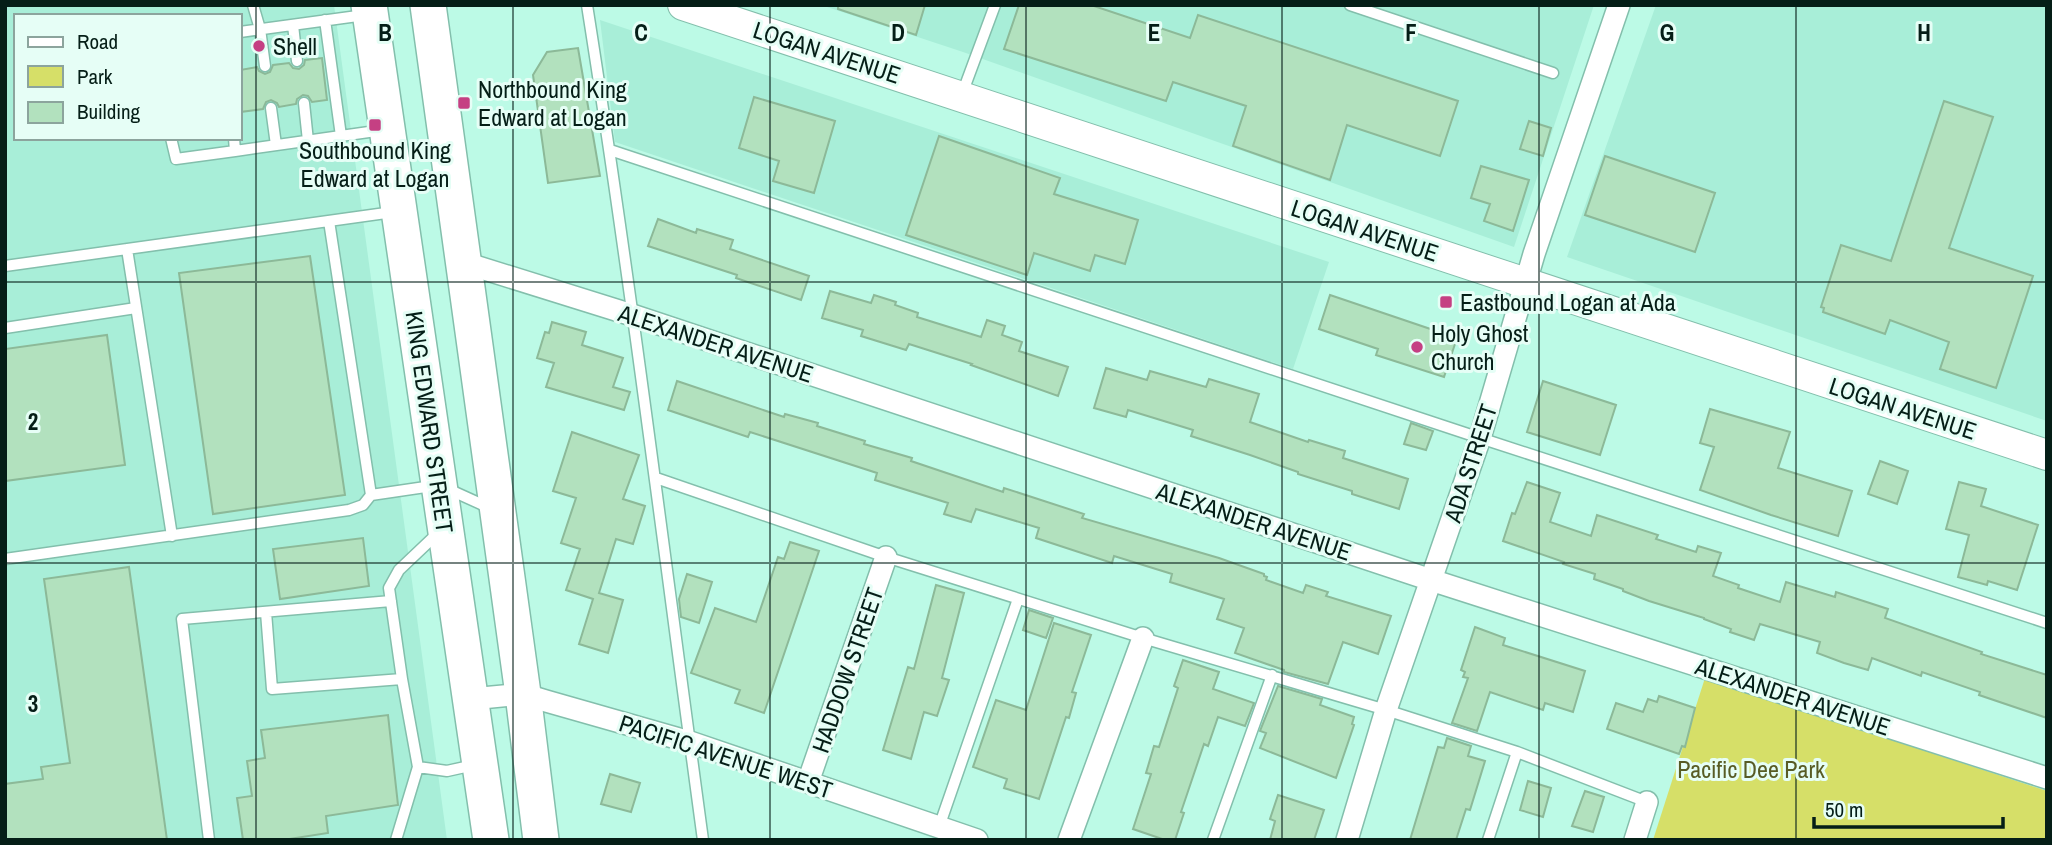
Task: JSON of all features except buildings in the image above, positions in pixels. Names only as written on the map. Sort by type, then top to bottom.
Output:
[{"type":"main road","points":[[428,5],[541,840]]},
{"type":"main road","points":[[435,58],[443,5]]},
{"type":"main road","name":"LOGAN AVENUE","points":[[683,5],[726,12],[961,96],[2047,455]]},
{"type":"main road","name":"KING EDWARD STREET","points":[[370,10],[491,840]]},
{"type":"street","name":"ADA STREET","points":[[1347,840],[1386,710],[1480,438],[1534,254],[1619,5]]},
{"type":"street","name":"ALEXANDER AVENUE","points":[[462,262],[632,315],[1431,580],[2047,778]]},
{"type":"street","name":"HADDOW STREET","points":[[808,782],[886,557]]},
{"type":"street","points":[[1069,840],[1143,638]]},
{"type":"street","name":"PACIFIC AVENUE WEST","points":[[471,698],[523,694],[690,742],[977,840]]},
{"type":"street","points":[[1635,840],[1647,802]]},
{"type":"lane","points":[[253,5],[260,29],[265,66]]},
{"type":"lane","points":[[587,5],[656,478],[703,840]]},
{"type":"lane","points":[[961,96],[995,5]]},
{"type":"lane","points":[[1350,5],[1553,73]]},
{"type":"lane","points":[[242,32],[325,20],[370,10]]},
{"type":"lane","points":[[325,20],[341,136]]},
{"type":"lane","points":[[293,25],[297,61]]},
{"type":"lane","points":[[304,103],[308,141]]},
{"type":"lane","points":[[271,108],[276,145]]},
{"type":"lane","points":[[171,140],[176,159],[387,129]]},
{"type":"lane","points":[[234,140],[235,151]]},
{"type":"lane","points":[[610,150],[2047,623]]},
{"type":"lane","points":[[5,266],[400,211]]},
{"type":"lane","points":[[328,221],[371,495]]},
{"type":"lane","points":[[127,249],[172,536]]},
{"type":"lane","points":[[5,328],[136,308]]},
{"type":"lane","points":[[656,478],[886,557],[1517,752],[1647,802]]},
{"type":"lane","points":[[5,559],[349,510],[363,505],[371,495],[439,485],[498,512]]},
{"type":"lane","points":[[396,840],[418,767],[389,588],[399,570],[445,526]]},
{"type":"lane","points":[[939,827],[1018,599]]},
{"type":"lane","points":[[209,840],[183,619],[391,601]]},
{"type":"lane","points":[[266,612],[272,690],[402,679]]},
{"type":"lane","points":[[1213,840],[1272,675]]},
{"type":"lane","points":[[1488,840],[1517,752]]},
{"type":"lane","points":[[418,767],[447,771],[480,763]]},
{"type":"shaded area","points":[[5,5],[334,5],[447,840],[5,840]]},
{"type":"shaded area","points":[[821,5],[1594,5],[1514,247],[963,52]]},
{"type":"shaded area","points":[[1656,5],[2047,5],[2047,421],[1567,257]]},
{"type":"shaded area","points":[[600,20],[1329,262],[1293,369],[615,142]]},
{"type":"green space","name":"Pacific Dee Park","points":[[1705,678],[2047,791],[2047,840],[1653,840]]},
{"type":"place","name":"Shell","points":[[259,46]]},
{"type":"place","name":"Northbound King Edward at Logan","points":[[464,103]]},
{"type":"place","name":"Southbound King Edward at Logan","points":[[375,125]]},
{"type":"place","name":"Eastbound Logan at Ada","points":[[1446,302]]},
{"type":"place","name":"Holy Ghost Church","points":[[1417,347]]}]
